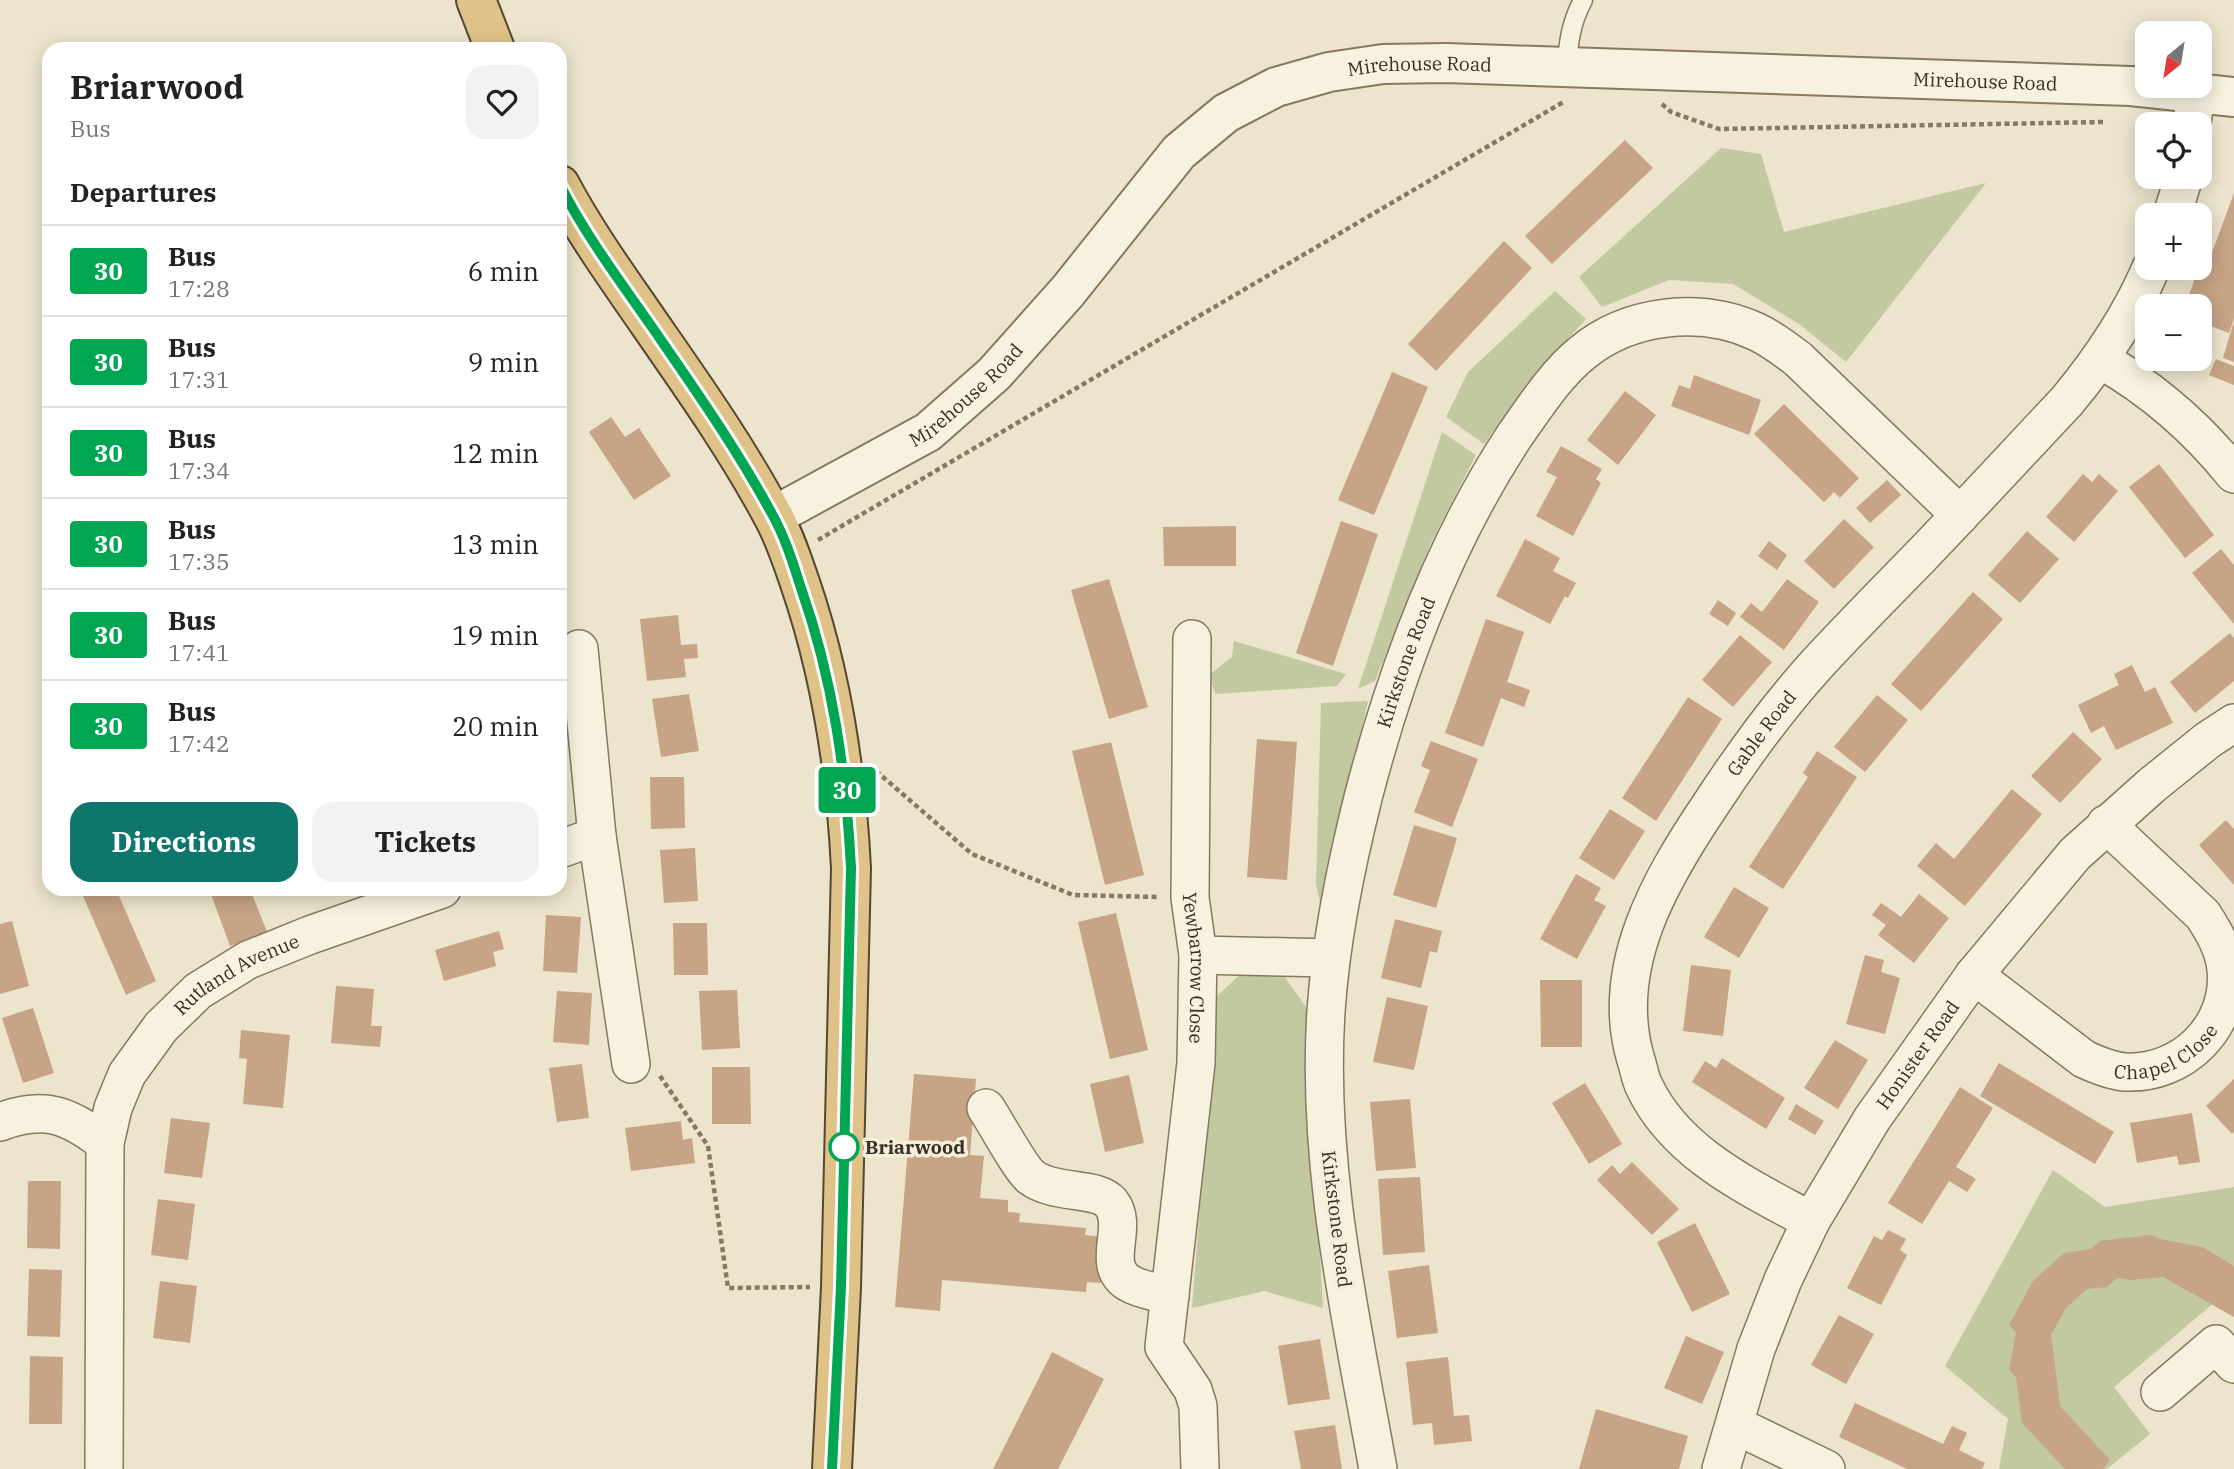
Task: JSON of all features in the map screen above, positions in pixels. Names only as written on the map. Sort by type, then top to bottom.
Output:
[{"type":"highway","points":[[475,0],[492,42]]},
{"type":"highway","points":[[567,198],[581,225],[721,428],[774,516],[811,616],[828,677],[840,738],[848,803],[851,868],[841,1287],[832,1469]]},
{"type":"street","name":"Mirehouse Road","points":[[774,516],[928,432],[993,374],[1068,291],[1179,152],[1226,113],[1276,87],[1329,72],[1383,64],[1446,64],[1569,83],[2132,86],[2194,108],[2234,97]]},
{"type":"street","name":"Gable Road","points":[[1811,1221],[1721,1171],[1692,1147],[1664,1117],[1644,1086],[1631,1045],[1628,1009],[1632,965],[1644,925],[1660,886],[1686,840],[1766,726],[1816,665],[2067,401],[2101,360],[2145,280]]},
{"type":"street","name":"Kirkstone Road","points":[[1378,1469],[1336,1233],[1329,1178],[1324,1068],[1331,957],[1342,891],[1373,760],[1400,676],[1431,593],[1460,529],[1494,467],[1566,366],[1585,350],[1630,326],[1667,318],[1705,318],[1731,322],[1755,331],[1798,359],[1960,515]]},
{"type":"street","points":[[2101,360],[2128,375],[2179,413],[2208,442],[2234,474]]},
{"type":"street","name":"Yewbarrow Close","points":[[1192,639],[1190,898],[1198,955],[1196,1063],[1164,1347],[1193,1390],[1198,1406],[1200,1469]]},
{"type":"street","points":[[579,649],[597,836],[643,1067]]},
{"type":"street","name":"Honister Road","points":[[1721,1469],[1756,1349],[1783,1280],[1811,1221],[1872,1119],[1974,975],[2075,854],[2106,824],[2208,740],[2234,723]]},
{"type":"street","name":"Chapel Close","points":[[1974,975],[2084,1059],[2103,1068],[2145,1072],[2183,1057],[2200,1044],[2221,1010],[2226,990],[2224,960],[2214,932],[2203,915],[2106,824]]},
{"type":"street","points":[[567,847],[597,836]]},
{"type":"street","name":"Rutland Avenue","points":[[104,1469],[104,1143],[113,1108],[127,1074],[161,1027],[198,991],[248,960],[422,896]]},
{"type":"street","points":[[1198,955],[1331,957]]},
{"type":"street","points":[[986,1108],[1029,1175],[1050,1188],[1101,1194],[1112,1204],[1118,1219],[1114,1262],[1120,1275],[1130,1284],[1170,1296]]},
{"type":"street","points":[[0,1122],[39,1112],[59,1115],[80,1124],[104,1143]]},
{"type":"street","points":[[2160,1392],[2217,1344],[2234,1364]]},
{"type":"street","points":[[1735,1425],[1826,1469]]},
{"type":"lane","points":[[1569,83],[1568,40],[1573,19],[1583,0]]},
{"type":"path","points":[[790,557],[1569,83]]},
{"type":"path","points":[[1661,103],[1671,112],[1718,129],[2105,122]]},
{"type":"path","points":[[840,738],[972,854],[1073,895],[1190,898]]},
{"type":"path","points":[[643,1067],[708,1146],[729,1288],[841,1287]]},
{"type":"green space","points":[[1721,148],[1761,154],[1784,232],[1986,183],[1846,362],[1799,324],[1733,284],[1669,280],[1602,307],[1579,277]]},
{"type":"green space","points":[[1555,291],[1586,319],[1533,377],[1484,444],[1446,417],[1468,372]]},
{"type":"green space","points":[[1442,432],[1476,455],[1431,543],[1375,681],[1358,689]]},
{"type":"green space","points":[[1234,641],[1346,674],[1337,686],[1216,694],[1208,676],[1232,657]]},
{"type":"green space","points":[[1368,701],[1327,883],[1320,902],[1316,884],[1321,703]]},
{"type":"green space","points":[[1247,968],[1279,969],[1306,1007],[1323,1308],[1264,1291],[1192,1308],[1216,997]]},
{"type":"green space","points":[[2053,1170],[2105,1207],[2234,1187],[2234,1286],[2114,1387],[2150,1434],[2107,1469],[1999,1469],[2008,1419],[1945,1366]]},
{"type":"building","points":[[1625,140],[1653,168],[1552,264],[1525,236]]},
{"type":"building","points":[[2234,193],[2234,319],[2229,333],[2212,327],[2212,294],[2189,294],[2194,280],[2212,280],[2212,253]]},
{"type":"building","points":[[1504,241],[1532,268],[1436,371],[1408,344]]},
{"type":"building","points":[[2234,325],[2234,362],[2223,358]]},
{"type":"building","points":[[2216,359],[2234,366],[2234,385],[2209,375]]},
{"type":"building","points":[[1392,372],[1428,387],[1374,515],[1338,500]]},
{"type":"building","points":[[1694,375],[1761,400],[1749,435],[1671,406],[1679,385],[1690,389]]},
{"type":"building","points":[[1625,391],[1656,415],[1618,465],[1587,440]]},
{"type":"building","points":[[1784,404],[1859,478],[1840,498],[1834,492],[1824,502],[1754,434]]},
{"type":"building","points":[[611,417],[625,437],[639,428],[671,476],[634,500],[589,432]]},
{"type":"building","points":[[1561,446],[1602,469],[1596,479],[1601,483],[1573,536],[1536,516],[1557,477],[1546,472]]},
{"type":"building","points":[[2159,464],[2214,535],[2185,558],[2129,487]]},
{"type":"building","points":[[2083,474],[2092,482],[2099,474],[2118,491],[2074,542],[2046,517]]},
{"type":"building","points":[[1887,480],[1901,495],[1870,523],[1856,508]]},
{"type":"building","points":[[1844,519],[1874,547],[1834,589],[1804,561]]},
{"type":"building","points":[[1341,521],[1378,534],[1333,666],[1296,653]]},
{"type":"building","points":[[1236,526],[1236,566],[1164,566],[1163,527]]},
{"type":"building","points":[[2027,531],[2059,559],[2020,603],[1988,575]]},
{"type":"building","points":[[1525,539],[1560,558],[1553,571],[1576,583],[1568,598],[1565,596],[1550,624],[1496,596]]},
{"type":"building","points":[[1769,541],[1787,555],[1777,570],[1758,556]]},
{"type":"building","points":[[2221,549],[2234,565],[2234,624],[2192,573]]},
{"type":"building","points":[[1109,579],[1148,707],[1109,719],[1071,590]]},
{"type":"building","points":[[1787,579],[1819,602],[1784,650],[1740,617],[1751,603],[1762,612]]},
{"type":"building","points":[[1973,592],[2003,619],[1921,711],[1891,684]]},
{"type":"building","points":[[1718,600],[1736,613],[1728,626],[1709,614]]},
{"type":"building","points":[[678,615],[681,645],[697,644],[698,658],[684,659],[686,677],[647,681],[640,619]]},
{"type":"building","points":[[1486,619],[1524,632],[1507,682],[1530,690],[1524,707],[1501,698],[1483,747],[1445,733]]},
{"type":"building","points":[[2230,633],[2234,638],[2234,681],[2195,713],[2170,682]]},
{"type":"building","points":[[1740,635],[1772,662],[1733,707],[1702,680]]},
{"type":"building","points":[[2132,665],[2145,692],[2155,687],[2173,723],[2116,750],[2104,726],[2091,733],[2078,705],[2119,685],[2114,674]]},
{"type":"building","points":[[689,694],[699,751],[661,757],[652,699]]},
{"type":"building","points":[[1877,695],[1908,720],[1865,772],[1834,747]]},
{"type":"building","points":[[1688,697],[1722,719],[1656,821],[1622,798]]},
{"type":"building","points":[[2073,732],[2102,759],[2060,803],[2031,776]]},
{"type":"building","points":[[1257,739],[1297,742],[1287,880],[1247,877]]},
{"type":"building","points":[[1431,741],[1478,759],[1452,827],[1414,812],[1430,770],[1421,766]]},
{"type":"building","points":[[1111,742],[1144,875],[1105,885],[1072,751]]},
{"type":"building","points":[[1817,751],[1857,777],[1783,889],[1749,867],[1808,777],[1803,773]]},
{"type":"building","points":[[650,777],[684,777],[685,828],[651,829]]},
{"type":"building","points":[[2012,789],[2042,814],[1965,906],[1917,866],[1936,843],[1954,859]]},
{"type":"building","points":[[1610,809],[1645,831],[1614,880],[1579,858]]},
{"type":"building","points":[[2226,820],[2234,829],[2234,885],[2199,845]]},
{"type":"building","points":[[1414,825],[1457,838],[1436,908],[1393,895]]},
{"type":"building","points":[[695,848],[698,901],[664,903],[660,850]]},
{"type":"building","points":[[1576,874],[1601,888],[1594,900],[1606,906],[1577,959],[1540,939]]},
{"type":"building","points":[[1734,887],[1769,908],[1739,958],[1704,937]]},
{"type":"building","points":[[1919,894],[1949,918],[1914,963],[1878,935],[1886,925],[1872,915],[1881,903],[1901,917]]},
{"type":"building","points":[[83,896],[119,896],[156,981],[126,995]]},
{"type":"building","points":[[212,896],[253,896],[267,932],[230,946]]},
{"type":"building","points":[[1116,913],[1148,1050],[1110,1059],[1078,922]]},
{"type":"building","points":[[546,915],[581,917],[577,973],[543,971]]},
{"type":"building","points":[[1395,919],[1442,931],[1437,953],[1430,951],[1421,988],[1381,978]]},
{"type":"building","points":[[12,921],[29,986],[0,994],[0,924]]},
{"type":"building","points":[[673,923],[707,923],[708,975],[674,975]]},
{"type":"building","points":[[499,931],[504,949],[493,952],[496,966],[444,981],[435,950]]},
{"type":"building","points":[[1865,955],[1884,960],[1881,972],[1900,978],[1885,1034],[1846,1024]]},
{"type":"building","points":[[1691,965],[1731,970],[1723,1036],[1683,1031]]},
{"type":"building","points":[[1540,980],[1582,980],[1582,1047],[1541,1047]]},
{"type":"building","points":[[336,986],[374,989],[371,1026],[382,1026],[380,1047],[331,1043]]},
{"type":"building","points":[[737,990],[740,1048],[702,1050],[699,991]]},
{"type":"building","points":[[557,991],[592,993],[589,1045],[553,1042]]},
{"type":"building","points":[[1387,997],[1428,1006],[1414,1070],[1373,1062]]},
{"type":"building","points":[[33,1008],[54,1073],[23,1083],[2,1018]]},
{"type":"building","points":[[241,1030],[290,1035],[283,1108],[243,1104],[247,1059],[239,1058]]},
{"type":"building","points":[[1835,1040],[1868,1060],[1838,1109],[1804,1088]]},
{"type":"building","points":[[1722,1058],[1785,1098],[1766,1129],[1692,1082],[1705,1061],[1716,1068]]},
{"type":"building","points":[[1999,1063],[2114,1132],[2095,1164],[1980,1096]]},
{"type":"building","points":[[582,1064],[589,1118],[557,1122],[549,1068]]},
{"type":"building","points":[[712,1067],[750,1067],[751,1124],[712,1124]]},
{"type":"building","points":[[914,1074],[976,1079],[970,1155],[984,1156],[980,1198],[1008,1200],[1008,1212],[1020,1213],[1019,1222],[1086,1228],[1085,1235],[1104,1237],[1101,1283],[1087,1282],[1086,1292],[942,1280],[940,1311],[895,1307]]},
{"type":"building","points":[[1129,1075],[1144,1143],[1105,1152],[1090,1084]]},
{"type":"building","points":[[2234,1079],[2234,1132],[2232,1134],[2206,1106]]},
{"type":"building","points":[[1585,1083],[1622,1144],[1589,1164],[1552,1103]]},
{"type":"building","points":[[1960,1087],[1993,1108],[1956,1167],[1976,1179],[1967,1192],[1949,1181],[1922,1224],[1888,1203]]},
{"type":"building","points":[[1410,1099],[1416,1168],[1376,1171],[1370,1102]]},
{"type":"building","points":[[1796,1104],[1824,1121],[1815,1135],[1788,1119]]},
{"type":"building","points":[[2192,1113],[2200,1162],[2179,1165],[2177,1156],[2137,1163],[2130,1123]]},
{"type":"building","points":[[171,1118],[210,1123],[202,1178],[164,1173]]},
{"type":"building","points":[[681,1121],[683,1140],[692,1138],[695,1163],[631,1171],[625,1128]]},
{"type":"building","points":[[1632,1162],[1679,1209],[1652,1235],[1597,1180],[1612,1165],[1620,1174]]},
{"type":"building","points":[[1420,1177],[1425,1252],[1383,1255],[1378,1179]]},
{"type":"building","points":[[28,1181],[61,1181],[60,1249],[27,1248]]},
{"type":"building","points":[[158,1199],[195,1204],[188,1260],[151,1255]]},
{"type":"building","points":[[1695,1223],[1730,1294],[1692,1312],[1657,1242]]},
{"type":"building","points":[[1888,1230],[1906,1239],[1900,1250],[1907,1255],[1881,1305],[1847,1288],[1874,1236],[1882,1240]]},
{"type":"building","points":[[2151,1235],[2202,1247],[2234,1266],[2234,1317],[2163,1277],[2131,1280],[2117,1278],[2107,1287],[2087,1289],[2066,1308],[2051,1335],[2060,1406],[2110,1460],[2103,1469],[2065,1469],[2022,1423],[2016,1377],[2009,1370],[2016,1332],[2009,1325],[2033,1281],[2064,1253],[2091,1249],[2100,1241]]},
{"type":"building","points":[[1429,1265],[1438,1333],[1397,1338],[1388,1271]]},
{"type":"building","points":[[29,1269],[62,1270],[60,1337],[27,1336]]},
{"type":"building","points":[[160,1281],[197,1286],[190,1343],[153,1338]]},
{"type":"building","points":[[1839,1315],[1874,1334],[1846,1384],[1811,1365]]},
{"type":"building","points":[[1686,1336],[1724,1352],[1702,1404],[1664,1388]]},
{"type":"building","points":[[1320,1339],[1330,1399],[1288,1405],[1278,1346]]},
{"type":"building","points":[[1052,1352],[1104,1379],[1058,1469],[993,1469]]},
{"type":"building","points":[[30,1356],[63,1357],[62,1424],[29,1424]]},
{"type":"building","points":[[1448,1357],[1454,1416],[1469,1415],[1472,1441],[1434,1445],[1432,1423],[1413,1425],[1406,1362]]},
{"type":"building","points":[[1855,1403],[1943,1444],[1952,1426],[1967,1433],[1959,1450],[1985,1463],[1982,1469],[1907,1469],[1839,1437]]},
{"type":"building","points":[[1596,1409],[1688,1436],[1679,1469],[1579,1469]]},
{"type":"building","points":[[1335,1425],[1342,1469],[1301,1469],[1294,1431]]},
{"type":"bus line","name":"30","points":[[567,198],[581,225],[721,428],[774,516],[811,616],[828,677],[840,738],[848,803],[851,868],[841,1287],[832,1469]]},
{"type":"place","name":"Briarwood","points":[[844,1147]]}]
